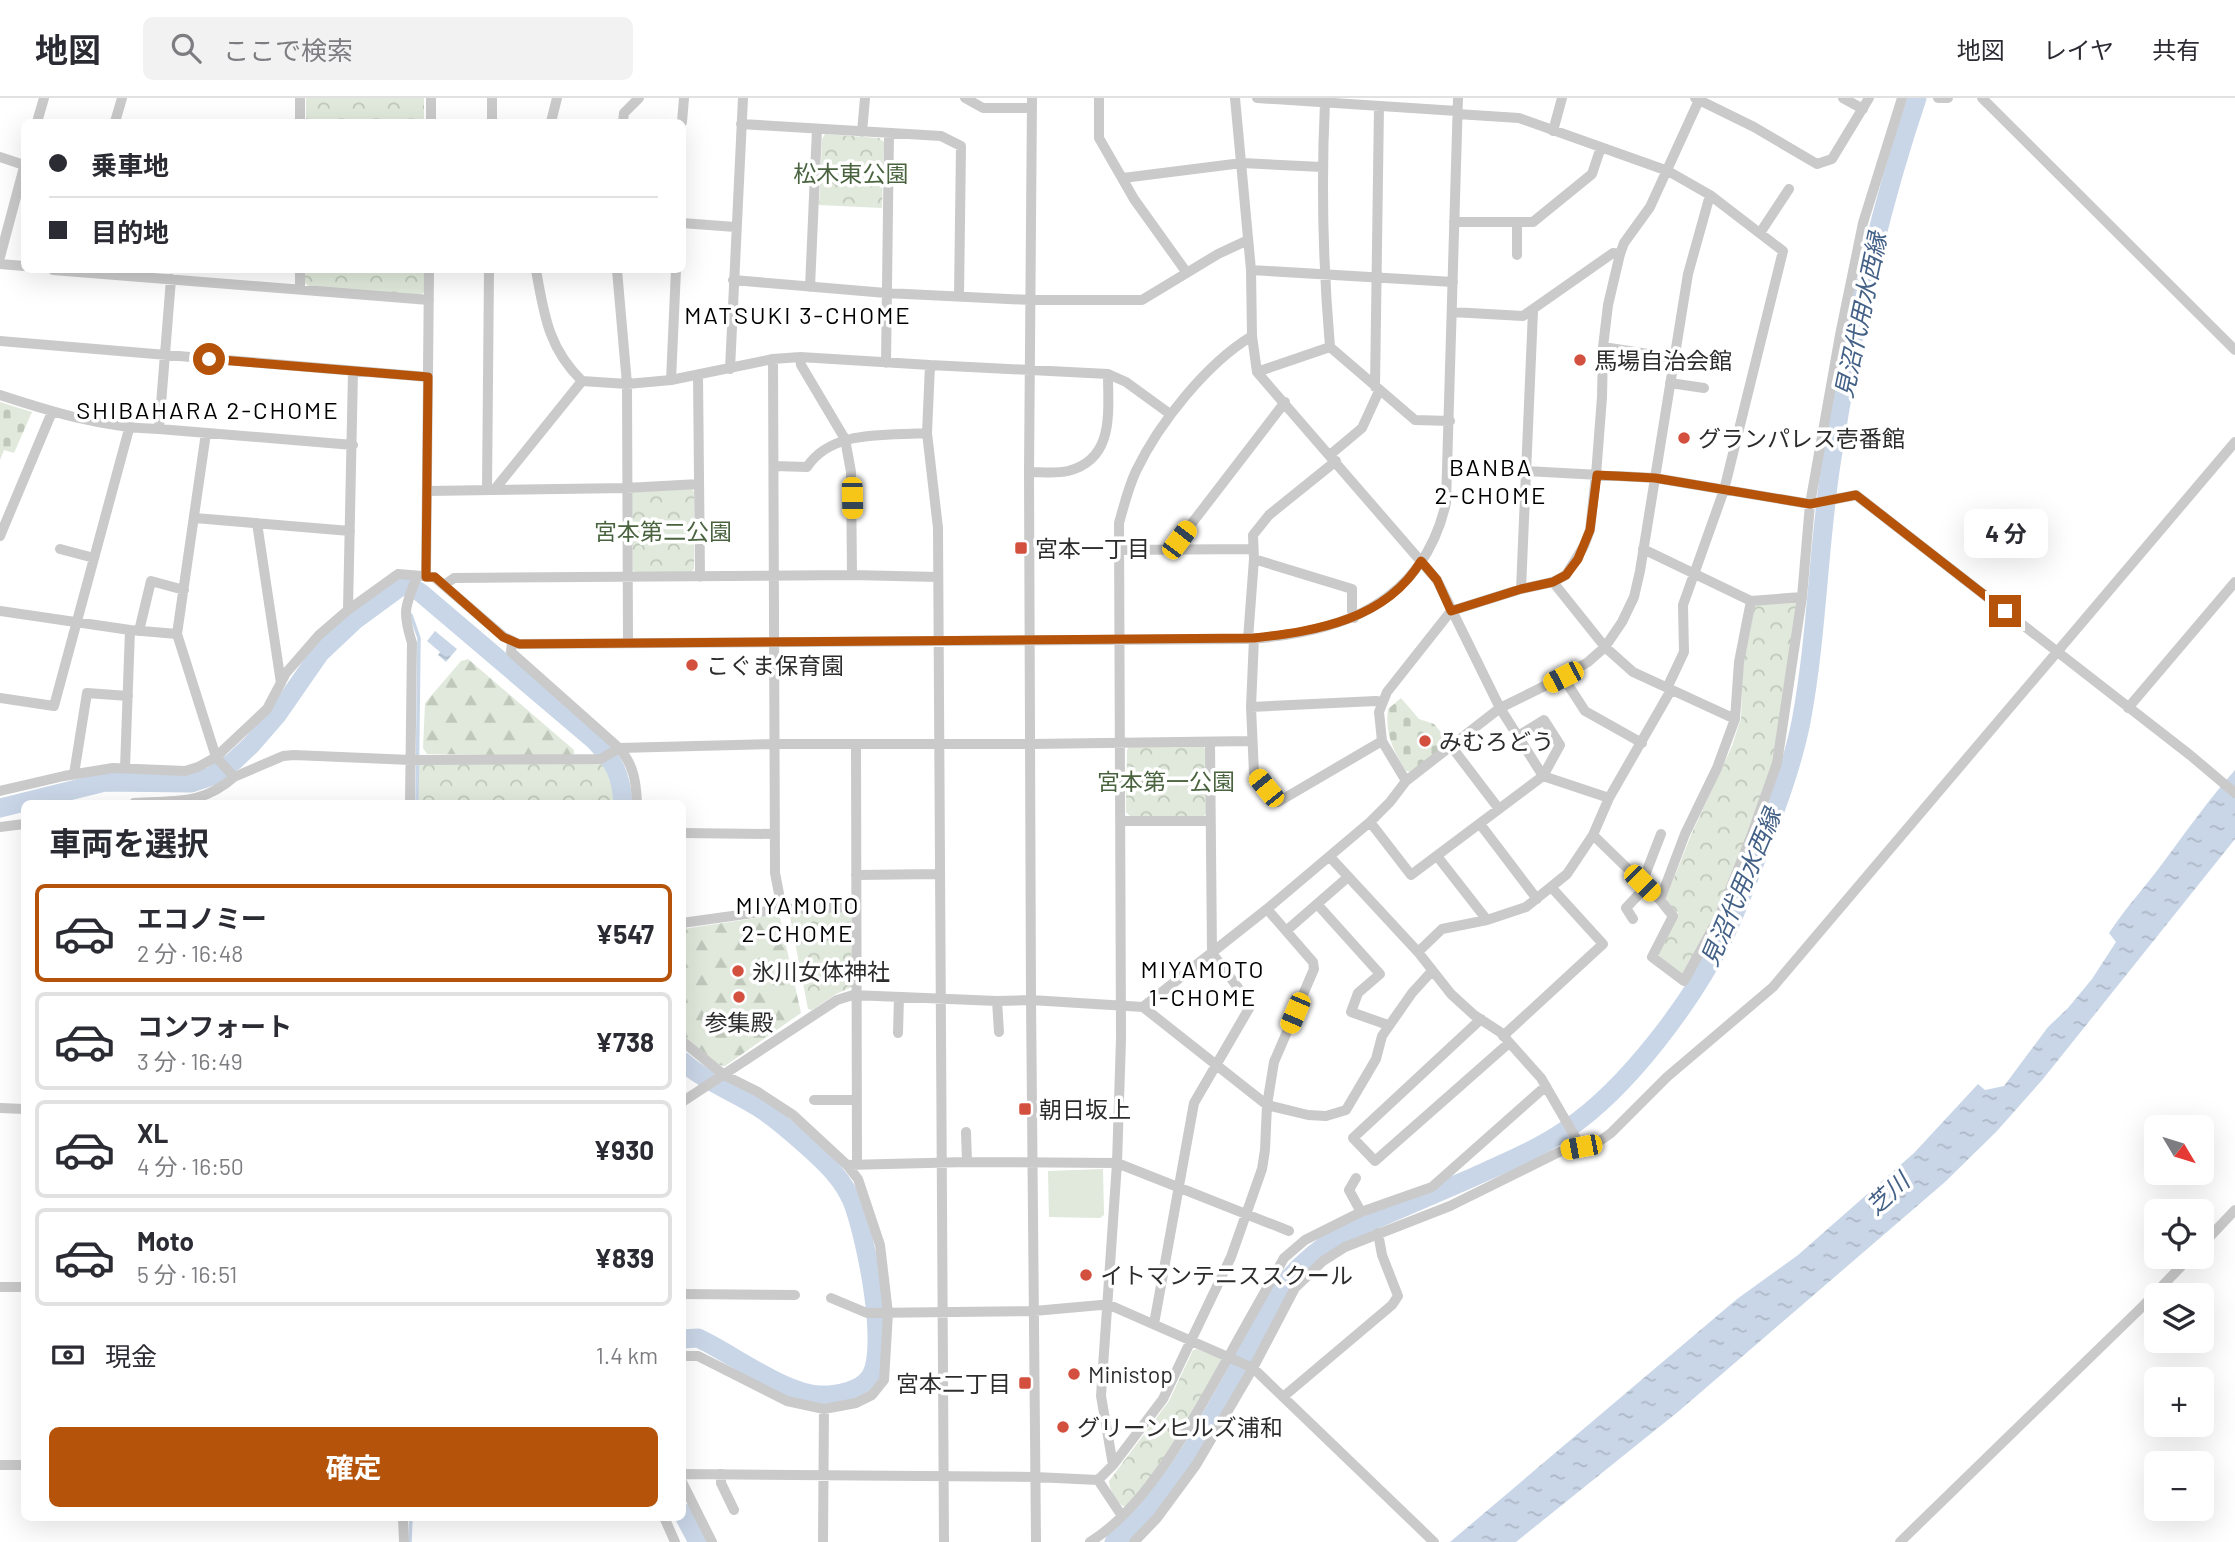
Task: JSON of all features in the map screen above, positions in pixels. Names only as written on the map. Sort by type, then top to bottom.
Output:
[{"type":"street","points":[[38,119],[44,98]]},
{"type":"street","points":[[116,119],[122,98]]},
{"type":"street","points":[[300,98],[300,119]]},
{"type":"street","points":[[431,98],[431,119]]},
{"type":"street","points":[[492,98],[492,119]]},
{"type":"street","points":[[553,119],[557,98]]},
{"type":"street","points":[[623,119],[624,113],[639,98]]},
{"type":"street","points":[[682,119],[684,98]]},
{"type":"street","points":[[730,369],[743,98]]},
{"type":"street","points":[[862,132],[865,98]]},
{"type":"street","points":[[965,98],[983,108],[1032,103],[1029,472],[1036,1542]]},
{"type":"street","points":[[1099,98],[1099,138],[1133,199],[1187,273]]},
{"type":"street","points":[[1235,98],[1251,270],[1252,336],[1257,372],[1437,580],[1500,708],[1543,776],[1609,798]]},
{"type":"street","points":[[1257,98],[1519,118],[1668,171],[1710,195],[1783,251],[1724,491],[1684,605],[1684,652],[1642,743],[1609,798],[1592,835],[1567,874],[1552,888],[1526,906],[1487,920],[1442,929],[1418,952]]},
{"type":"street","points":[[0,791],[74,774],[125,768],[185,771],[198,767],[216,757],[267,709],[286,673],[319,635],[398,574],[435,577],[512,642],[1251,638],[1309,631],[1354,618],[1381,603],[1402,586],[1421,561],[1442,521],[1446,503],[1458,98]]},
{"type":"street","points":[[1553,131],[1562,98]]},
{"type":"street","points":[[1843,98],[1863,109]]},
{"type":"street","points":[[1406,781],[1382,741],[1379,712],[1387,692],[1451,611],[1553,582],[1566,575],[1584,546],[1590,530],[1597,475],[1603,347],[1608,305],[1620,254],[1624,243],[1650,207],[1698,99],[1754,127],[1817,164],[1832,159],[1869,98]]},
{"type":"street","points":[[1592,835],[1660,900],[1673,916],[1652,957],[1684,981],[1719,917],[1777,763],[1802,597],[1810,504],[1840,335],[1863,223],[1902,98]]},
{"type":"street","points":[[1938,98],[1948,98]]},
{"type":"street","points":[[1982,98],[2235,350]]},
{"type":"street","points":[[1325,102],[1322,167],[1324,274],[1331,346],[1415,420],[1450,421]]},
{"type":"street","points":[[1379,106],[1377,389],[1362,428],[1334,458],[1269,514],[1253,535],[1251,741],[1254,773],[1278,802],[1382,741]]},
{"type":"street","points":[[741,124],[941,136],[961,146],[959,296]]},
{"type":"street","points":[[810,287],[817,129]]},
{"type":"street","points":[[886,363],[889,133]]},
{"type":"street","points":[[1454,222],[1533,222],[1592,174],[1601,147]]},
{"type":"street","points":[[0,157],[21,165]]},
{"type":"street","points":[[1123,178],[1242,163],[1322,167]]},
{"type":"street","points":[[0,257],[21,177]]},
{"type":"street","points":[[1760,233],[1788,189]]},
{"type":"street","points":[[1143,1007],[1330,857],[1390,802],[1406,781],[1500,708],[1563,677],[1588,662],[1605,647],[1622,622],[1634,597],[1688,275],[1710,195]]},
{"type":"street","points":[[1517,222],[1517,255]]},
{"type":"street","points":[[686,223],[735,227]]},
{"type":"street","points":[[733,280],[886,293],[1030,300],[1142,300],[1218,254],[1248,240]]},
{"type":"street","points":[[1452,312],[1523,316],[1533,312],[1613,253],[1620,254]]},
{"type":"street","points":[[0,264],[21,266]]},
{"type":"street","points":[[1251,270],[1453,282]]},
{"type":"street","points":[[99,273],[429,300]]},
{"type":"street","points":[[300,273],[300,289]]},
{"type":"street","points":[[410,800],[412,643],[405,620],[405,609],[422,577],[427,491],[429,273]]},
{"type":"street","points":[[489,273],[491,489]]},
{"type":"street","points":[[537,273],[545,322],[557,352],[582,381],[627,384],[671,380],[773,359],[800,357],[1108,374],[1126,382],[1170,414]]},
{"type":"street","points":[[617,273],[627,384],[628,643]]},
{"type":"street","points":[[671,380],[676,273]]},
{"type":"street","points":[[159,429],[171,279]]},
{"type":"street","points":[[1521,589],[1533,312]]},
{"type":"street","points":[[1113,1465],[1101,1396],[1117,1163],[1121,1006],[1119,523],[1134,475],[1170,414],[1234,346],[1252,336]]},
{"type":"street","points":[[0,341],[428,377]]},
{"type":"street","points":[[1257,372],[1331,346]]},
{"type":"street","points":[[1603,347],[1674,358]]},
{"type":"street","points":[[800,357],[801,365],[845,439],[851,472],[852,575]]},
{"type":"street","points":[[773,359],[775,873],[782,909]]},
{"type":"street","points":[[930,365],[927,433],[938,528],[944,1542]]},
{"type":"street","points":[[348,610],[353,371]]},
{"type":"street","points":[[1029,472],[1068,471],[1095,457],[1108,430],[1108,374]]},
{"type":"street","points":[[698,375],[700,577]]},
{"type":"street","points":[[491,489],[582,381]]},
{"type":"street","points":[[1670,383],[1704,388]]},
{"type":"street","points":[[0,395],[51,412],[129,429],[159,429],[353,445]]},
{"type":"street","points":[[1175,550],[1179,540],[1284,402]]},
{"type":"street","points":[[0,536],[51,412]]},
{"type":"street","points":[[0,698],[54,706],[129,429]]},
{"type":"street","points":[[206,433],[177,634],[216,757],[232,775]]},
{"type":"street","points":[[774,466],[807,467],[812,458],[845,439],[927,433]]},
{"type":"street","points":[[1134,1542],[1157,1518],[1195,1465],[1295,1288],[1323,1261],[1345,1247],[1450,1206],[1559,1152],[1597,1143],[1611,1133],[1667,1077],[1773,987],[2235,442]]},
{"type":"street","points":[[1526,471],[1655,478],[1810,504],[1856,495],[2235,793]]},
{"type":"street","points":[[427,491],[626,488],[699,484]]},
{"type":"street","points":[[195,518],[350,531]]},
{"type":"street","points":[[257,523],[281,683]]},
{"type":"street","points":[[60,548],[94,558]]},
{"type":"street","points":[[1643,549],[1751,601],[1802,597]]},
{"type":"street","points":[[1118,550],[1253,554],[1352,589],[1354,618]]},
{"type":"street","points":[[444,585],[454,578],[852,575],[938,577]]},
{"type":"street","points":[[125,768],[128,696],[135,631],[150,581],[184,590]]},
{"type":"street","points":[[1553,582],[1605,647],[1633,672],[1735,719]]},
{"type":"street","points":[[2128,708],[2235,582]]},
{"type":"street","points":[[1660,900],[1685,834],[1717,768],[1735,719],[1739,662],[1751,601]]},
{"type":"street","points":[[0,611],[135,631],[177,634]]},
{"type":"street","points":[[512,642],[511,652],[628,758],[636,779],[637,800]]},
{"type":"street","points":[[1563,677],[1585,711],[1642,743]]},
{"type":"street","points":[[74,774],[88,693],[128,696]]},
{"type":"street","points":[[1251,707],[1383,702]]},
{"type":"street","points":[[1370,822],[1410,875],[1543,776],[1560,745],[1544,720],[1518,736]]},
{"type":"street","points":[[195,800],[208,796],[232,775],[283,756],[294,755],[411,761],[601,759],[619,748],[775,744],[1251,741]]},
{"type":"street","points":[[1154,1324],[1194,1103],[1251,1004],[1212,953],[1210,742]]},
{"type":"street","points":[[852,1165],[857,1100],[856,744]]},
{"type":"street","points":[[1451,746],[1499,809]]},
{"type":"street","points":[[1120,821],[1210,821]]},
{"type":"street","points":[[0,827],[21,824]]},
{"type":"street","points":[[1480,824],[1537,899]]},
{"type":"street","points":[[686,833],[775,834]]},
{"type":"street","points":[[1633,919],[1626,908],[1641,892],[1661,834]]},
{"type":"street","points":[[1437,856],[1487,920]]},
{"type":"street","points":[[1330,857],[1418,952],[1451,994],[1506,1040],[1541,1078],[1564,1122],[1581,1147]]},
{"type":"street","points":[[856,875],[940,874]]},
{"type":"street","points":[[1286,931],[1348,877]]},
{"type":"street","points":[[1481,1019],[1353,1138],[1375,1161],[1506,1040],[1603,944],[1552,888]]},
{"type":"street","points":[[1317,904],[1380,974],[1357,993],[1351,1012],[1388,1026]]},
{"type":"street","points":[[686,922],[782,909],[856,907]]},
{"type":"street","points":[[686,1474],[1098,1480],[1113,1465],[1163,1399],[1231,1257],[1247,1215],[1265,1150],[1267,1105],[1275,1062],[1314,969],[1313,962],[1267,909]]},
{"type":"street","points":[[686,1100],[837,1000],[857,995],[997,1002],[1031,1000],[1143,1007],[1267,1105],[1308,1115],[1326,1116],[1346,1110],[1376,1059],[1382,1036],[1388,1026],[1432,971]]},
{"type":"street","points":[[898,1033],[899,997]]},
{"type":"street","points":[[997,1002],[999,1032]]},
{"type":"street","points":[[686,1045],[722,1077],[758,1092],[793,1115],[852,1165],[880,1245],[886,1313],[884,1380],[872,1395],[856,1403],[824,1409],[787,1401],[698,1356],[686,1354]]},
{"type":"street","points":[[1090,1542],[1122,1516],[1166,1463],[1230,1358],[1297,1236],[1432,1187],[1546,1086]]},
{"type":"street","points":[[814,1101],[857,1100]]},
{"type":"street","points":[[0,1108],[21,1109]]},
{"type":"street","points":[[966,1132],[967,1162]]},
{"type":"street","points":[[852,1165],[967,1162],[1117,1163],[1297,1236]]},
{"type":"street","points":[[1356,1178],[1349,1189],[1361,1212]]},
{"type":"street","points":[[2214,1232],[2235,1210]]},
{"type":"street","points":[[1283,1397],[1392,1305],[1398,1296],[1382,1255],[1378,1233]]},
{"type":"street","points":[[1900,1542],[2178,1269]]},
{"type":"street","points":[[0,1287],[21,1287]]},
{"type":"street","points":[[686,1294],[795,1295]]},
{"type":"street","points":[[831,1297],[867,1313],[1034,1311],[1108,1306],[1154,1324],[1251,1367],[1434,1542]]},
{"type":"street","points":[[823,1542],[824,1409]]},
{"type":"street","points":[[0,1465],[21,1465]]},
{"type":"street","points":[[721,1474],[721,1483],[734,1510]]},
{"type":"street","points":[[1098,1480],[1122,1516]]},
{"type":"street","points":[[686,1490],[712,1542]]},
{"type":"street","points":[[404,1521],[404,1542]]},
{"type":"street","points":[[666,1521],[675,1542]]},
{"type":"green space","points":[[306,98],[424,98],[424,119],[306,119]]},
{"type":"green space","name":"松木東公園","points":[[825,134],[879,138],[884,142],[882,208],[819,205],[822,139]]},
{"type":"green space","points":[[305,273],[424,273],[424,292],[420,296],[310,287],[305,283]]},
{"type":"green space","points":[[0,402],[32,412],[14,453],[4,450],[0,460]]},
{"type":"green space","name":"宮本第二公園","points":[[692,489],[694,569],[691,572],[636,573],[633,570],[632,492]]},
{"type":"green space","points":[[1795,600],[1799,604],[1774,765],[1733,876],[1685,977],[1659,958],[1678,913],[1667,903],[1666,898],[1691,835],[1732,746],[1741,718],[1743,665],[1755,605]]},
{"type":"green space","points":[[468,659],[574,750],[574,754],[427,754],[423,748],[425,703],[461,661]]},
{"type":"green space","points":[[1401,698],[1419,719],[1434,724],[1449,742],[1411,772],[1406,771],[1397,756],[1388,726],[1388,709]]},
{"type":"green space","name":"宮本第一公園","points":[[1203,746],[1206,750],[1207,812],[1204,816],[1130,816],[1126,812],[1129,747]]},
{"type":"green space","points":[[416,763],[606,763],[613,776],[616,800],[416,800]]},
{"type":"green space","points":[[848,912],[851,916],[852,987],[812,1010],[808,1009],[790,917],[794,913]]},
{"type":"green space","name":"氷川女体神社","points":[[776,915],[780,918],[801,1013],[725,1066],[719,1065],[686,1038],[686,929]]},
{"type":"green space","points":[[1103,1169],[1104,1215],[1100,1218],[1049,1217],[1048,1171]]},
{"type":"green space","points":[[1197,1349],[1222,1359],[1223,1363],[1154,1473],[1125,1507],[1114,1496],[1109,1481],[1169,1401],[1193,1350]]},
{"type":"water","points":[[435,631],[457,649],[446,662],[438,655],[440,652],[427,641]]},
{"type":"water","name":"芝川","points":[[2235,770],[2235,839],[2043,1079],[1997,1131],[1945,1182],[1679,1411],[1516,1542],[1450,1542],[1737,1299],[1798,1255],[1914,1153],[1978,1084],[1985,1090],[2004,1086],[2048,1027],[2092,979],[2116,942],[2109,933]]},
{"type":"waterway","name":"見沼代用水西縁","points":[[1114,1542],[1140,1518],[1187,1457],[1229,1387],[1283,1285],[1304,1263],[1344,1233],[1544,1144],[1590,1112],[1613,1091],[1657,1041],[1712,960],[1734,914],[1765,836],[1797,739],[1811,658],[1827,496],[1847,371],[1877,233],[1917,98]]},
{"type":"waterway","name":"見沼代用水西縁","points":[[32,800],[105,782],[191,783],[212,776],[251,745],[277,715],[320,653],[355,620],[400,587],[410,586],[594,740],[615,768],[623,800]]},
{"type":"waterway","points":[[411,615],[419,638],[417,800]]},
{"type":"waterway","name":"見沼代用水西縁","points":[[0,808],[21,803]]},
{"type":"waterway","name":"見沼代用水西縁","points":[[686,1064],[771,1116],[801,1141],[842,1183],[852,1201],[863,1238],[873,1290],[877,1342],[875,1362],[866,1382],[848,1391],[822,1395],[792,1389],[698,1338],[686,1339]]},
{"type":"waterway","name":"見沼代用水西縁","points":[[686,1520],[698,1542]]},
{"type":"waterway","points":[[410,1542],[411,1521]]},
{"type":"place","name":"馬場自治会館","points":[[1580,360]]},
{"type":"place","name":"グランパレス壱番館","points":[[1684,438]]},
{"type":"place","name":"宮本一丁目","points":[[1021,548]]},
{"type":"place","name":"こぐま保育園","points":[[692,665]]},
{"type":"place","name":"みむろどう","points":[[1425,741]]},
{"type":"place","name":"氷川女体神社","points":[[738,971]]},
{"type":"place","name":"参集殿","points":[[739,997]]},
{"type":"place","name":"朝日坂上","points":[[1025,1109]]},
{"type":"place","name":"イトマンテニススクール","points":[[1086,1275]]},
{"type":"place","name":"Ministop","points":[[1074,1374]]},
{"type":"place","name":"宮本二丁目","points":[[1025,1383]]},
{"type":"place","name":"グリーンヒルズ浦和","points":[[1063,1427]]},
{"type":"district","name":"MATSUKI 3-CHOME","points":[[798,314]]},
{"type":"district","name":"SHIBAHARA 2-CHOME","points":[[208,409]]},
{"type":"district","name":"BANBA 2-CHOME","points":[[1491,480]]},
{"type":"district","name":"MIYAMOTO 2-CHOME","points":[[798,918]]},
{"type":"district","name":"MIYAMOTO 1-CHOME","points":[[1203,982]]},
{"type":"route","points":[[209,359],[428,377],[426,577],[435,577],[503,637],[519,644],[1254,638],[1309,631],[1362,615],[1402,586],[1421,561],[1437,580],[1451,611],[1553,582],[1566,575],[1578,559],[1590,530],[1597,475],[1655,478],[1810,504],[1856,495],[2005,611]]}]
